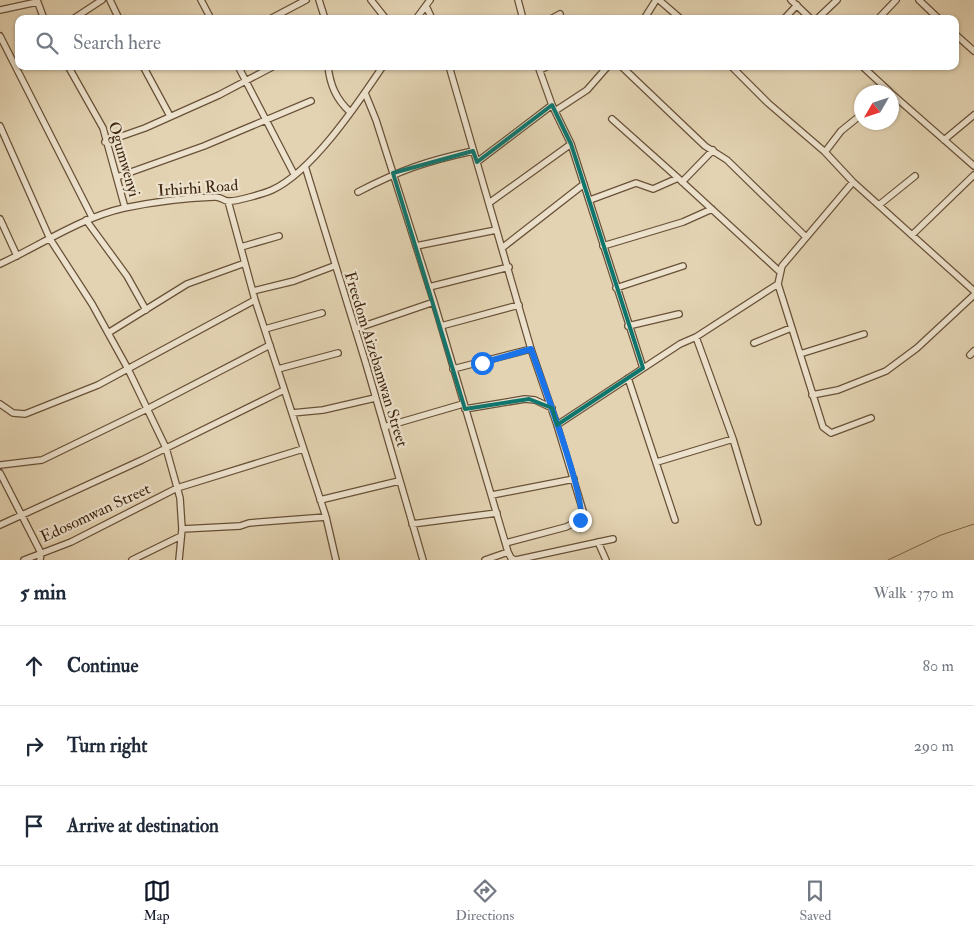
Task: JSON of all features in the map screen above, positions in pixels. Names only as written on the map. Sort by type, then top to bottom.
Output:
[{"type":"street","points":[[79,15],[102,0]]},
{"type":"street","points":[[110,0],[117,15]]},
{"type":"street","points":[[201,0],[210,15]]},
{"type":"street","points":[[277,15],[306,0]]},
{"type":"street","points":[[319,0],[324,15]]},
{"type":"street","points":[[371,0],[383,15]]},
{"type":"street","points":[[419,15],[430,0]]},
{"type":"street","points":[[518,0],[522,15]]},
{"type":"street","points":[[647,15],[658,0],[676,15]]},
{"type":"street","points":[[791,0],[807,15]]},
{"type":"street","points":[[821,15],[837,0]]},
{"type":"street","points":[[882,15],[896,0]]},
{"type":"street","points":[[919,0],[935,15]]},
{"type":"street","points":[[0,10],[37,1],[42,15]]},
{"type":"street","points":[[788,15],[797,5]]},
{"type":"street","points":[[426,6],[430,15]]},
{"type":"street","points":[[0,36],[15,67]]},
{"type":"street","points":[[959,38],[974,52]]},
{"type":"street","points":[[17,70],[89,218],[127,276],[146,310]]},
{"type":"street","name":"Ogumwenyi","points":[[70,70],[104,128],[106,142],[125,208]]},
{"type":"street","points":[[145,70],[170,116]]},
{"type":"street","points":[[240,70],[294,174]]},
{"type":"street","points":[[106,142],[219,95],[265,70]]},
{"type":"street","points":[[329,70],[330,81],[339,102],[350,112]]},
{"type":"street","name":"Irhirhi Road","points":[[0,264],[89,218],[125,208],[217,196],[228,201],[271,191],[305,166],[365,93],[380,70]]},
{"type":"street","points":[[450,70],[496,230],[509,267],[531,349],[558,425],[582,512],[580,520],[566,527],[506,543]]},
{"type":"street","points":[[540,70],[552,105],[571,144],[643,368]]},
{"type":"street","points":[[555,111],[587,90],[604,70]]},
{"type":"street","points":[[625,70],[654,100],[705,146],[727,160],[806,237]]},
{"type":"street","points":[[738,70],[768,103],[825,152],[853,182],[974,291]]},
{"type":"street","points":[[866,70],[882,85]]},
{"type":"street","points":[[365,93],[393,173],[434,302],[464,407],[511,558],[516,560],[613,539]]},
{"type":"street","points":[[117,177],[204,146],[312,101]]},
{"type":"street","points":[[899,101],[974,166]]},
{"type":"street","points":[[477,162],[552,105]]},
{"type":"street","points":[[944,140],[974,115]]},
{"type":"street","points":[[612,119],[780,270]]},
{"type":"street","points":[[825,152],[841,131],[854,120]]},
{"type":"street","points":[[0,126],[50,239],[108,332],[166,448],[177,488],[181,532],[179,560]]},
{"type":"street","points":[[489,204],[571,144]]},
{"type":"street","points":[[590,200],[636,183],[653,189],[680,180],[713,150]]},
{"type":"street","points":[[358,192],[393,173],[422,162],[473,151]]},
{"type":"street","name":"Freedom Aizebamwan Street","points":[[305,166],[423,560]]},
{"type":"street","points":[[912,234],[974,175]]},
{"type":"street","points":[[878,205],[914,176]]},
{"type":"street","points":[[853,182],[780,270],[778,284],[822,427],[826,432],[831,433],[871,418]]},
{"type":"street","points":[[502,248],[584,184]]},
{"type":"street","points":[[228,201],[264,329],[326,516],[336,560]]},
{"type":"street","points":[[603,246],[683,222],[712,209]]},
{"type":"street","points":[[0,219],[17,256]]},
{"type":"street","points":[[416,246],[496,230]]},
{"type":"street","points":[[241,247],[280,236]]},
{"type":"street","points":[[108,332],[187,284],[246,263]]},
{"type":"street","points":[[253,291],[294,281],[334,266]]},
{"type":"street","points":[[616,288],[684,266]]},
{"type":"street","points":[[429,288],[509,267]]},
{"type":"street","points":[[558,425],[643,368],[696,337],[778,284]]},
{"type":"street","points":[[812,395],[838,390],[886,371],[917,348],[974,295]]},
{"type":"street","points":[[0,404],[13,413],[26,414],[98,385],[255,300]]},
{"type":"street","points":[[355,329],[434,302]]},
{"type":"street","points":[[441,326],[519,305]]},
{"type":"street","points":[[264,329],[322,313]]},
{"type":"street","points":[[628,326],[679,314]]},
{"type":"street","points":[[754,343],[792,328]]},
{"type":"street","points":[[800,354],[864,334]]},
{"type":"street","points":[[696,337],[733,439],[758,522]]},
{"type":"street","points":[[0,465],[42,460],[148,409],[270,345]]},
{"type":"street","points":[[453,369],[531,349]]},
{"type":"street","points":[[278,369],[338,353]]},
{"type":"street","points":[[628,378],[675,520]]},
{"type":"street","points":[[0,525],[166,448],[284,390]]},
{"type":"street","points":[[292,412],[324,410],[375,398]]},
{"type":"street","points":[[384,427],[464,407],[524,399],[535,400],[552,408]]},
{"type":"street","points":[[657,462],[733,439]]},
{"type":"street","name":"Edosomwan Street","points":[[24,560],[71,542],[177,488],[303,449]]},
{"type":"street","points":[[0,473],[40,553],[40,560]]},
{"type":"street","points":[[492,495],[574,479]]},
{"type":"street","points":[[320,500],[399,481]]},
{"type":"street","points":[[412,524],[497,513]]},
{"type":"street","points":[[132,560],[181,532],[326,516]]},
{"type":"street","points":[[598,542],[606,560]]},
{"type":"street","points":[[485,560],[508,552]]},
{"type":"highlighted area","points":[[552,105],[571,144],[643,368],[557,425],[552,408],[529,399],[465,409],[393,173],[473,151],[477,162]]},
{"type":"waterway","points":[[888,560],[941,535],[974,524]]},
{"type":"route","points":[[482,363],[531,349],[558,425],[574,479],[582,512],[580,520]]}]
